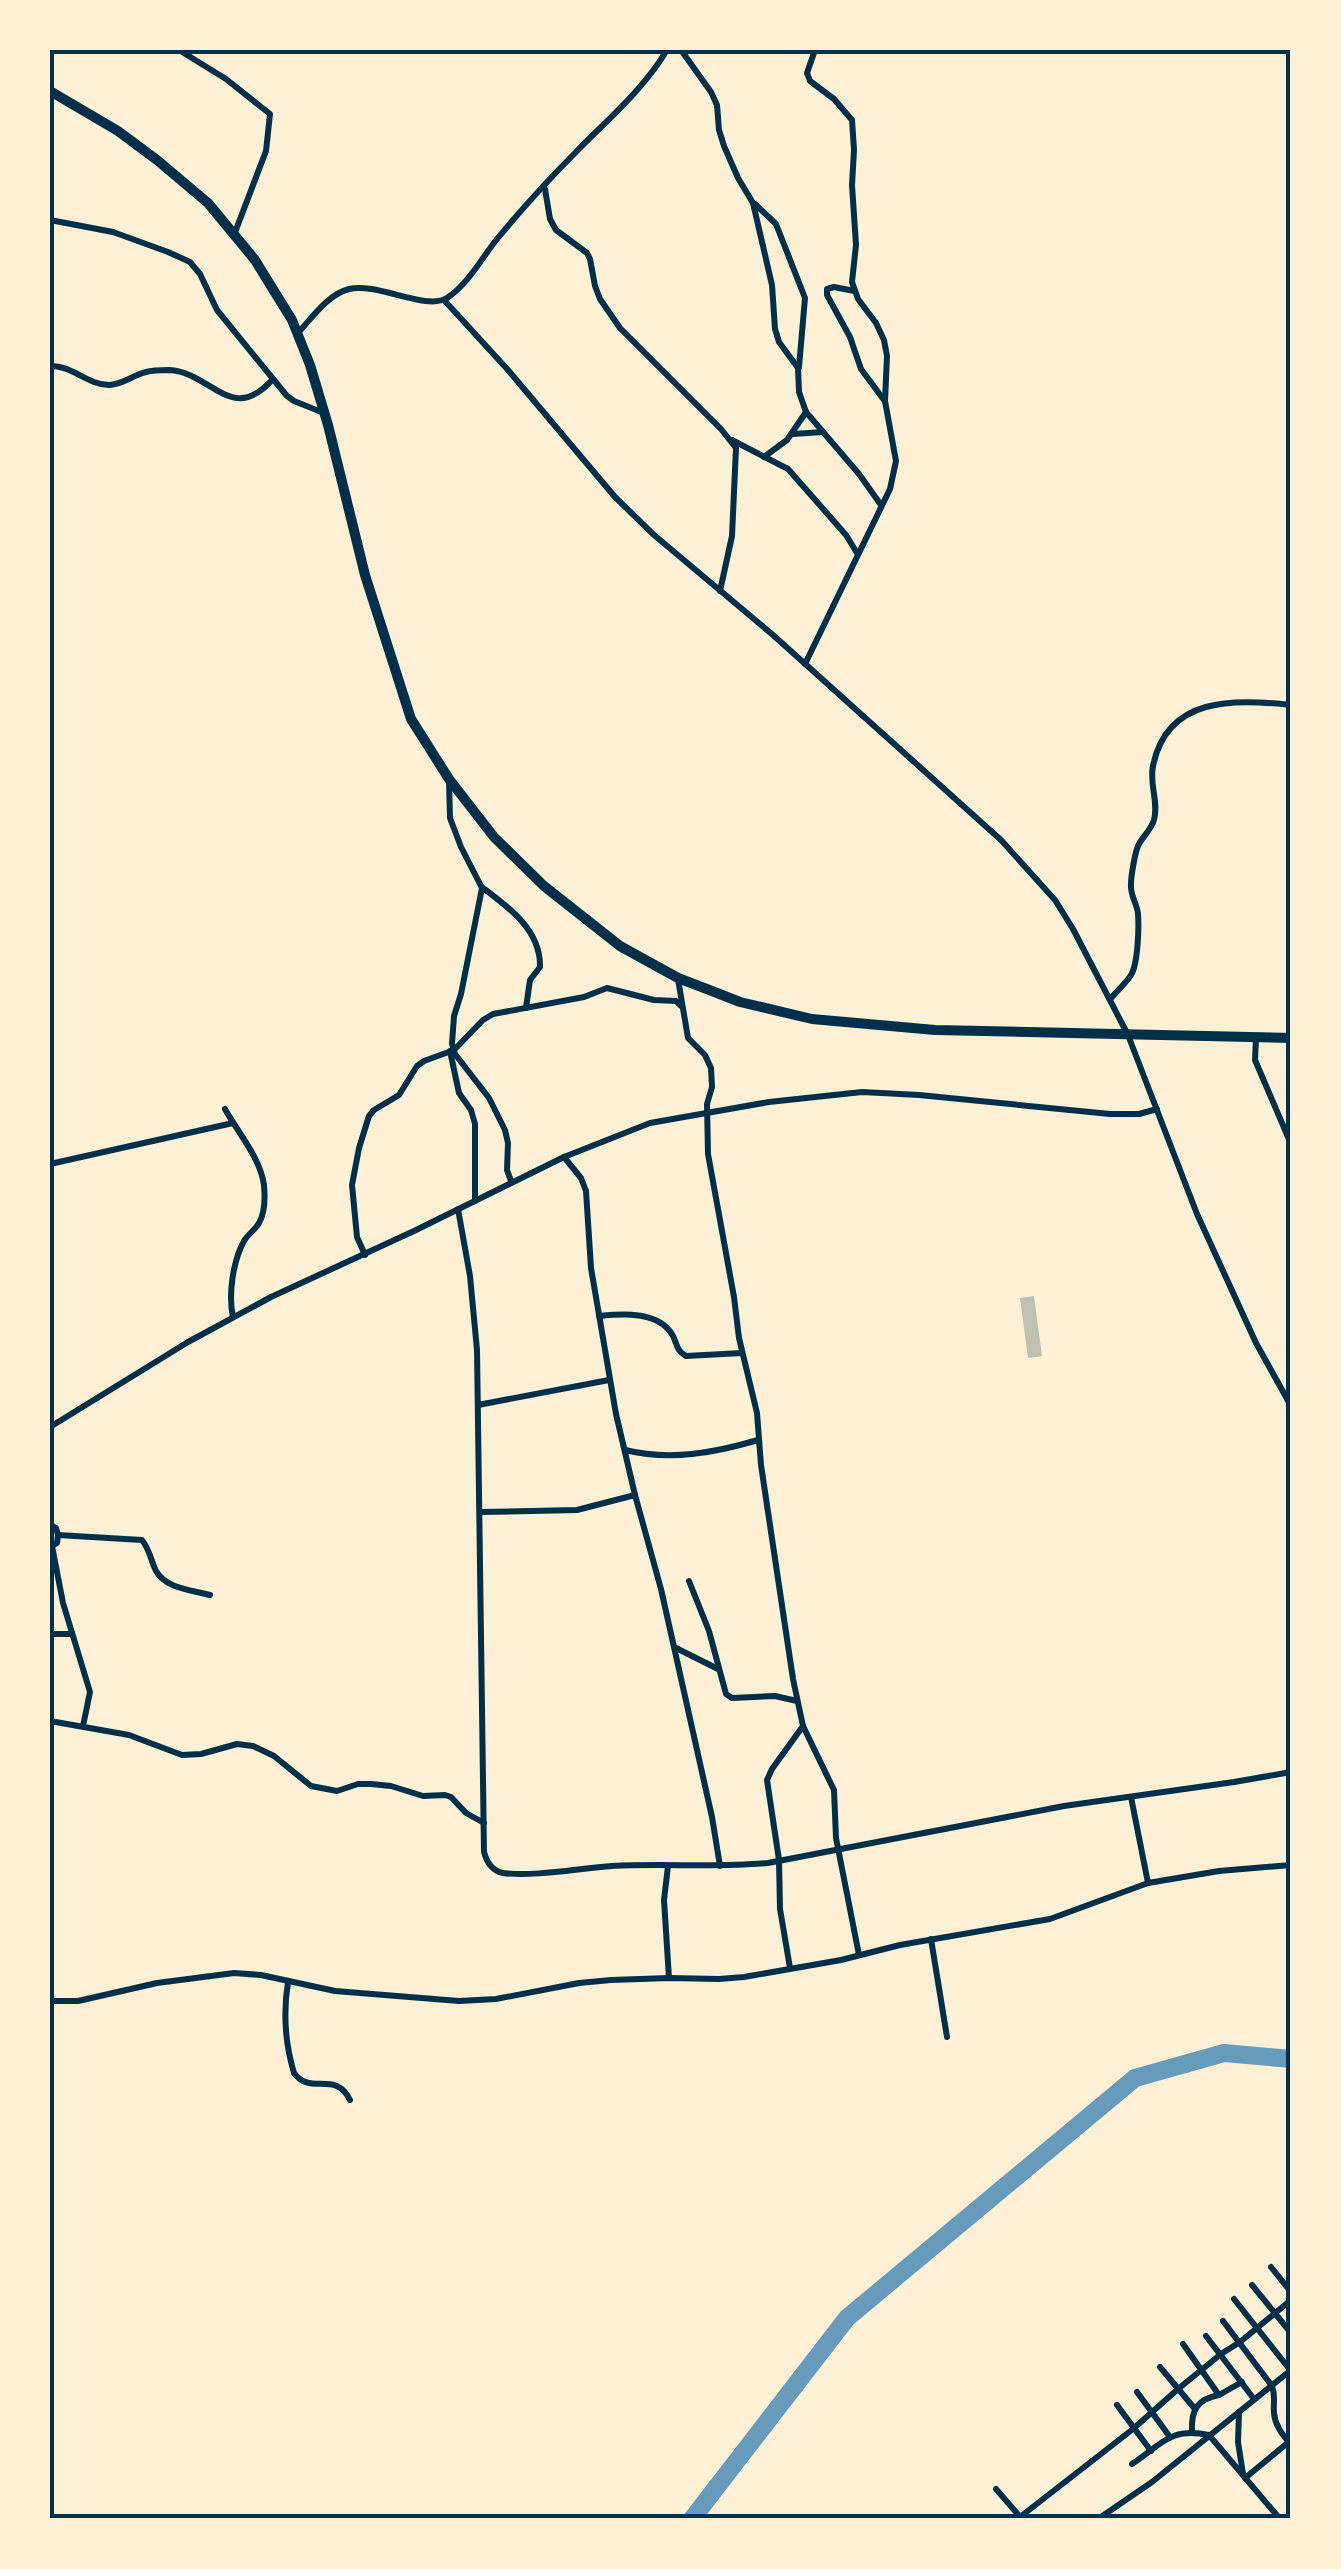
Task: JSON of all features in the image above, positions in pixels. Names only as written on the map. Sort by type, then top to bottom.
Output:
[{"type":"main road","points":[[50,91],[118,131],[157,160],[208,203],[256,260],[292,320],[325,413],[365,575],[411,718],[448,780],[494,837],[544,886],[620,946],[678,978],[740,1002],[812,1019],[935,1030],[1291,1038]]},
{"type":"street","points":[[179,50],[270,114],[266,151],[234,235]]},
{"type":"street","points":[[297,334],[327,302],[348,289],[444,300],[472,275],[496,240],[644,83],[668,50]]},
{"type":"street","points":[[681,50],[718,104],[719,130],[738,178],[754,203],[776,224],[805,298],[798,368],[799,392],[806,412],[882,506]]},
{"type":"street","points":[[805,664],[890,489],[896,461],[885,401],[884,340],[852,282],[856,246],[852,120],[834,99],[810,81],[807,72],[815,50]]},
{"type":"street","points":[[544,188],[550,219],[556,230],[587,253],[600,299],[620,328],[730,438],[798,478],[858,554]]},
{"type":"street","points":[[754,203],[772,286],[775,329],[779,342],[798,368]]},
{"type":"street","points":[[50,220],[124,235],[190,262],[217,310],[294,402],[325,413]]},
{"type":"street","points":[[854,291],[834,286],[827,295],[850,337],[861,369],[885,401]]},
{"type":"street","points":[[444,300],[614,498],[1002,840],[1055,900],[1128,1035],[1197,1214],[1256,1343],[1291,1406]]},
{"type":"street","points":[[50,366],[68,368],[110,385],[146,372],[173,370],[235,399],[262,392],[273,378]]},
{"type":"street","points":[[763,457],[791,434],[806,412]]},
{"type":"street","points":[[791,434],[823,432]]},
{"type":"street","points":[[720,591],[732,536],[737,453],[730,438]]},
{"type":"street","points":[[1110,998],[1134,970],[1138,916],[1130,883],[1137,850],[1153,824],[1152,770],[1167,733],[1196,708],[1238,703],[1291,705]]},
{"type":"street","points":[[448,780],[450,818],[482,888],[518,916],[536,943],[540,967],[530,980],[526,1008]]},
{"type":"street","points":[[475,1201],[475,1124],[459,1093],[452,1034],[482,888]]},
{"type":"street","points":[[678,978],[688,1038],[705,1055],[710,1068],[708,1154],[742,1354],[756,1405],[796,1701],[802,1726],[834,1790],[835,1830],[859,1954]]},
{"type":"street","points":[[364,1254],[357,1236],[352,1185],[359,1148],[369,1116],[400,1094],[417,1066],[452,1050],[488,1016],[584,997],[607,988],[654,1000],[676,1000],[682,1007]]},
{"type":"street","points":[[1256,1036],[1255,1060],[1291,1144]]},
{"type":"street","points":[[452,1050],[490,1098],[505,1130],[511,1182]]},
{"type":"street","points":[[50,1427],[233,1316],[564,1156],[650,1123],[769,1102],[862,1092],[919,1094],[1110,1114],[1139,1114],[1157,1108]]},
{"type":"street","points":[[225,1109],[264,1182],[260,1221],[238,1258],[230,1300],[233,1316]]},
{"type":"street","points":[[50,1164],[233,1123]]},
{"type":"street","points":[[564,1156],[586,1191],[592,1268],[609,1380],[634,1495],[661,1589],[720,1866]]},
{"type":"street","points":[[458,1209],[474,1310],[481,1512],[484,1852],[492,1868],[500,1873],[613,1866],[720,1866],[779,1860],[1064,1806],[1291,1772]]},
{"type":"street","points":[[600,1316],[638,1315],[655,1320],[668,1329],[678,1352],[686,1356],[742,1354]]},
{"type":"street","points":[[478,1405],[609,1380]]},
{"type":"street","points":[[625,1450],[682,1455],[758,1440]]},
{"type":"street","points":[[481,1512],[576,1510],[634,1495]]},
{"type":"street","points":[[50,1525],[58,1535],[57,1543],[51,1546],[90,1692],[83,1726]]},
{"type":"street","points":[[58,1535],[142,1540],[162,1579],[210,1595]]},
{"type":"street","points":[[689,1581],[729,1696],[775,1696],[796,1701]]},
{"type":"street","points":[[50,1634],[72,1634]]},
{"type":"street","points":[[674,1648],[718,1669]]},
{"type":"street","points":[[50,1721],[146,1740],[182,1755],[237,1744],[252,1746],[274,1756],[310,1786],[337,1791],[358,1784],[380,1784],[424,1796],[445,1795],[484,1823]]},
{"type":"street","points":[[790,1968],[767,1780],[802,1726]]},
{"type":"street","points":[[1131,1797],[1148,1882]]},
{"type":"street","points":[[50,2001],[78,2000],[234,1972],[334,1991],[458,2002],[579,1984],[719,1979],[1050,1919],[1148,1882],[1219,1870],[1291,1865]]},
{"type":"street","points":[[668,1866],[664,1900],[669,1978]]},
{"type":"street","points":[[932,1940],[947,2037]]},
{"type":"street","points":[[288,1982],[285,2032],[294,2074],[305,2083],[336,2084],[348,2093],[350,2100]]},
{"type":"street","points":[[996,2489],[1021,2518],[1133,2429],[1291,2296],[1271,2267]]},
{"type":"street","points":[[1252,2285],[1291,2333]]},
{"type":"street","points":[[1234,2298],[1291,2371],[1291,2382]]},
{"type":"street","points":[[1224,2322],[1272,2386],[1277,2426],[1290,2442],[1244,2477]]},
{"type":"street","points":[[1206,2336],[1254,2400]]},
{"type":"street","points":[[1183,2344],[1220,2395]]},
{"type":"street","points":[[1160,2367],[1196,2409]]},
{"type":"street","points":[[1098,2519],[1152,2482],[1291,2371]]},
{"type":"street","points":[[1192,2432],[1191,2422],[1204,2398],[1220,2395],[1242,2382]]},
{"type":"street","points":[[1137,2392],[1170,2438]]},
{"type":"street","points":[[1117,2405],[1151,2451]]},
{"type":"street","points":[[1240,2411],[1238,2442],[1244,2477]]},
{"type":"street","points":[[1132,2464],[1178,2433],[1209,2435],[1282,2519],[1291,2513]]},
{"type":"building","points":[[1034,1296],[1042,1356],[1028,1358],[1020,1298]]},
{"type":"waterway","points":[[692,2519],[847,2318],[1135,2078],[1224,2053],[1291,2059]]}]
